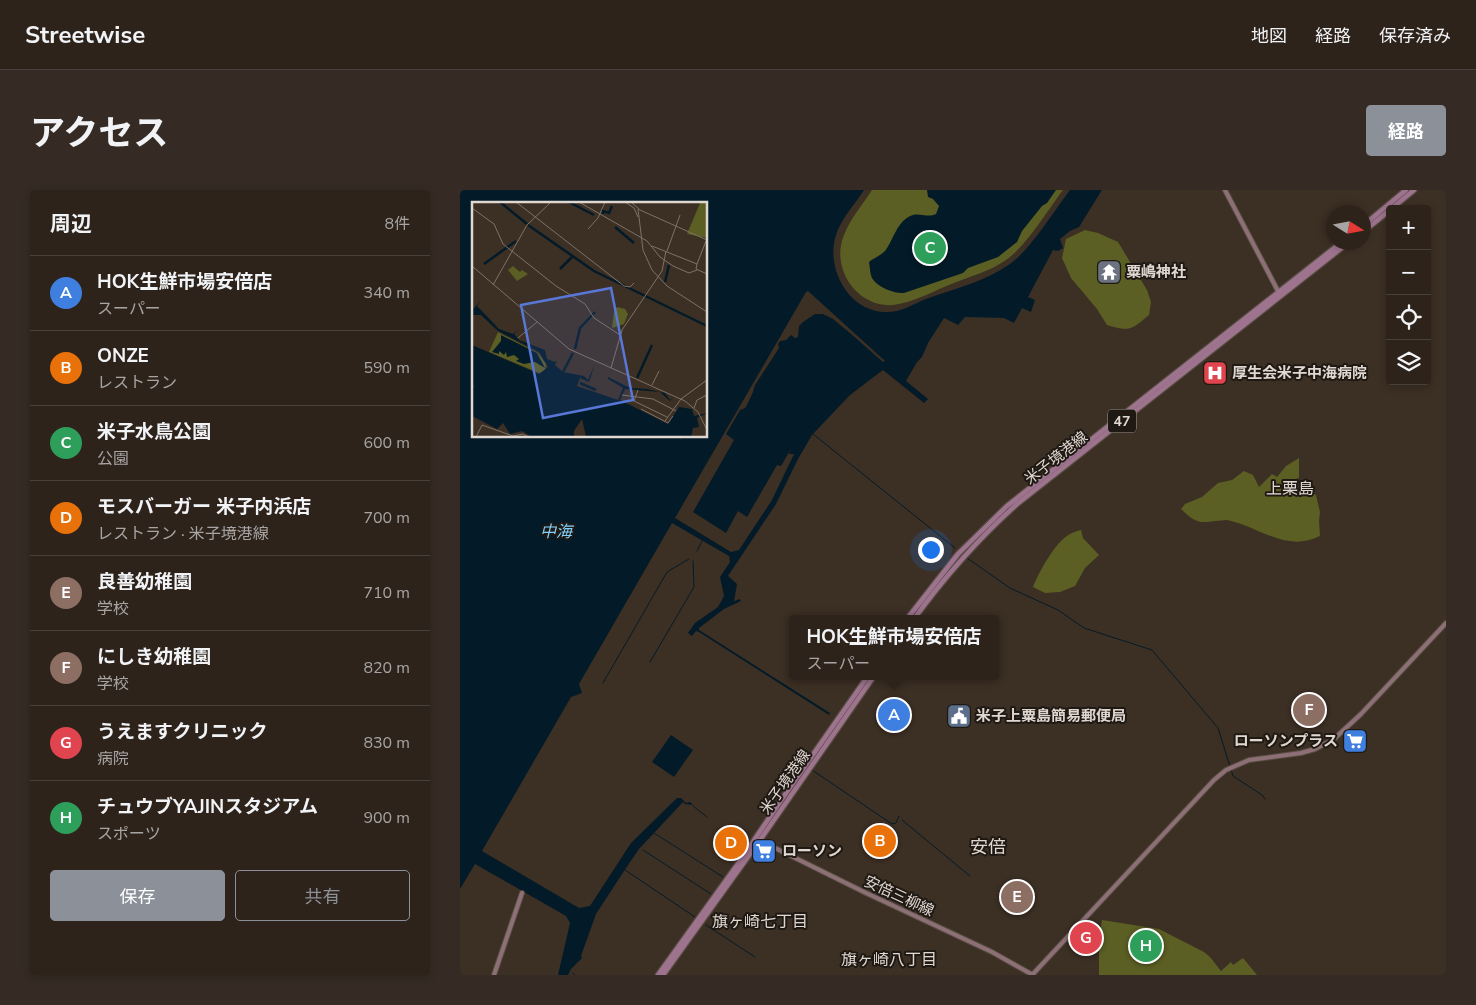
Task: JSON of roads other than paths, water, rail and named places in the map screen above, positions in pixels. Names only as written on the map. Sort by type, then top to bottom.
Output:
[{"type":"main road","points":[[1371,219],[1406,190]]},
{"type":"main road","points":[[1396,205],[1414,190]]},
{"type":"main road","points":[[1371,225],[1386,213]]},
{"type":"main road","name":"米子境港線","points":[[911,615],[958,554],[1007,506],[1332,250]]},
{"type":"main road","name":"米子境港線","points":[[917,615],[963,557],[1017,504],[1339,250]]},
{"type":"main road","name":"米子境港線","points":[[663,975],[865,680]]},
{"type":"main road","name":"米子境港線","points":[[658,975],[871,680]]},
{"type":"street","points":[[1225,190],[1279,293]]},
{"type":"street","points":[[1032,975],[1214,780],[1226,770],[1249,760],[1301,753],[1316,749],[1334,739],[1361,714],[1446,623]]},
{"type":"street","name":"安倍三柳線","points":[[757,839],[992,952],[1032,975]]},
{"type":"street","points":[[494,975],[522,893]]},
{"type":"water","name":"中海","points":[[460,190],[864,190],[838,229],[833,248],[834,261],[837,274],[851,297],[861,305],[873,310],[892,312],[980,280],[1001,270],[1018,258],[1026,249],[1070,190],[1102,190],[1079,227],[1060,239],[1063,248],[1058,251],[1053,250],[1028,297],[1035,300],[1031,312],[1022,308],[1014,323],[1004,318],[965,317],[958,325],[944,318],[906,381],[928,399],[924,403],[883,370],[850,395],[812,435],[776,504],[728,576],[737,584],[734,601],[740,599],[741,601],[724,609],[699,628],[699,630],[830,713],[829,715],[699,632],[696,631],[692,636],[688,633],[695,623],[718,607],[724,596],[720,577],[730,562],[729,556],[672,523],[579,684],[582,693],[571,697],[482,851],[579,908],[590,906],[631,843],[677,798],[681,798],[686,803],[690,802],[693,805],[685,804],[683,802],[639,849],[596,914],[581,956],[582,958],[568,975],[558,975],[570,923],[566,916],[475,864],[460,889]],"holes":[[[808,291],[885,361],[883,362],[833,319],[823,314],[815,314],[803,322],[799,326],[798,337],[795,338],[791,335],[778,344],[779,348],[755,385],[747,405],[740,410],[726,434],[734,440],[693,512],[726,533],[738,511],[747,517],[777,465],[781,466],[791,449],[789,454],[794,454],[772,500],[739,550],[731,552],[675,518],[806,292]]]},
{"type":"water","points":[[927,190],[1056,190],[1022,231],[1017,242],[998,257],[968,268],[963,273],[904,293],[891,291],[874,281],[871,276],[869,262],[885,251],[899,225],[908,217],[936,214],[939,206],[933,199],[928,197]]},
{"type":"water","points":[[671,735],[693,750],[674,777],[652,762]]},
{"type":"waterway","points":[[813,434],[955,548]]},
{"type":"waterway","points":[[697,551],[703,539]]},
{"type":"waterway","points":[[967,558],[1010,588],[1058,610],[1084,628],[1152,650],[1218,728],[1233,776],[1265,799]]},
{"type":"waterway","points":[[603,683],[667,572],[689,559]]},
{"type":"waterway","points":[[650,662],[694,587],[693,561]]},
{"type":"waterway","points":[[812,770],[892,824],[896,823],[899,816]]},
{"type":"waterway","points":[[693,806],[707,817]]},
{"type":"waterway","points":[[902,820],[970,876]]},
{"type":"waterway","points":[[654,833],[723,877]]},
{"type":"waterway","points":[[643,850],[711,894]]},
{"type":"waterway","points":[[625,870],[695,917]]},
{"type":"waterway","points":[[706,925],[755,957]]},
{"type":"place","name":"米子水鳥公園","points":[[930,248]]},
{"type":"place","name":"粟嶋神社","points":[[1109,272]]},
{"type":"place","name":"厚生会米子中海病院","points":[[1215,373]]},
{"type":"place","name":"にしき幼稚園","points":[[1309,710]]},
{"type":"place","name":"HOK生鮮市場安倍店","points":[[894,715]]},
{"type":"place","name":"米子上粟島簡易郵便局","points":[[959,716]]},
{"type":"place","name":"ローソンプラス","points":[[1355,741]]},
{"type":"place","name":"ONZE","points":[[880,841]]},
{"type":"place","name":"モスバーガー 米子内浜店","points":[[731,843]]},
{"type":"place","name":"ローソン","points":[[764,851]]},
{"type":"place","name":"良善幼稚園","points":[[1017,897]]},
{"type":"place","name":"うえますクリニック","points":[[1086,938]]},
{"type":"place","name":"チュウブYAJINスタジアム","points":[[1146,946]]},
{"type":"district","name":"上栗島","points":[[1290,489]]},
{"type":"district","name":"安倍","points":[[988,847]]},
{"type":"district","name":"旗ヶ崎七丁目","points":[[760,922]]},
{"type":"district","name":"旗ヶ崎八丁目","points":[[889,960]]}]
